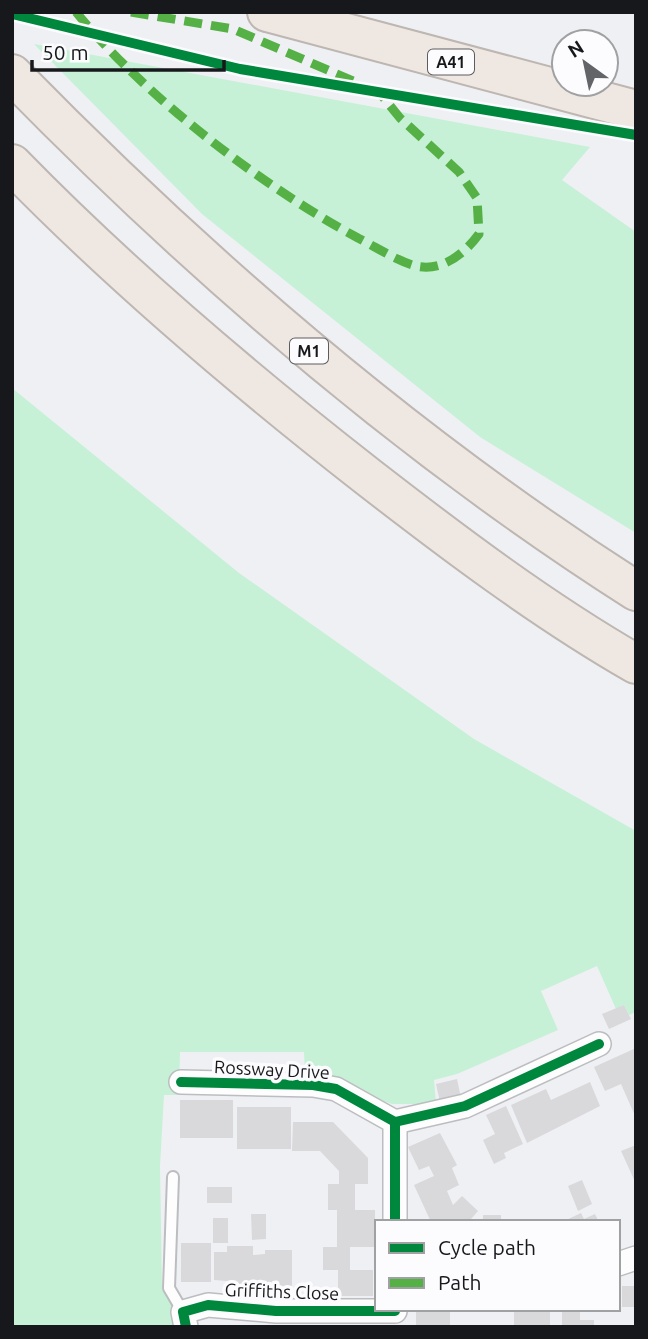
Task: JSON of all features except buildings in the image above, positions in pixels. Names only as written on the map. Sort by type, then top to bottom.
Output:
[{"type":"highway","name":"A41","points":[[267,12],[636,110]]},
{"type":"highway","name":"M1","points":[[12,74],[167,226],[264,314],[356,390],[465,474],[572,550],[636,591]]},
{"type":"highway","points":[[12,164],[134,280],[317,437],[427,523],[636,664]]},
{"type":"street","points":[[395,1220],[395,1122],[465,1106],[599,1044]]},
{"type":"street","name":"Rossway Drive","points":[[181,1082],[313,1085],[336,1089],[395,1122]]},
{"type":"street","name":"Griffiths Close","points":[[184,1319],[208,1306],[395,1316]]},
{"type":"lane","points":[[173,1177],[169,1288],[184,1319]]},
{"type":"green space","points":[[34,44],[590,147],[562,180],[636,232],[636,533],[480,437],[202,214]]},
{"type":"green space","points":[[12,388],[239,573],[474,739],[636,831],[636,1012],[629,1015],[624,1005],[616,1009],[597,966],[541,991],[558,1030],[457,1074],[434,1080],[436,1104],[392,1104],[310,1076],[305,1072],[304,1052],[180,1052],[179,1095],[164,1095],[160,1166],[162,1289],[175,1309],[179,1327],[12,1327]]},
{"type":"marked path","points":[[76,12],[135,76],[170,107],[283,193],[401,261],[426,267],[444,264],[460,254],[479,234],[477,198],[459,172],[400,118],[379,92]]},
{"type":"marked path","points":[[131,12],[233,29],[353,81]]},
{"type":"cycle path","points":[[12,14],[240,69],[636,135]]},
{"type":"cycle path","points":[[395,1122],[465,1106],[599,1044]]},
{"type":"cycle path","points":[[181,1082],[313,1085],[336,1089],[395,1122],[395,1220]]},
{"type":"cycle path","points":[[186,1327],[183,1312],[208,1305],[276,1311],[395,1311]]}]
